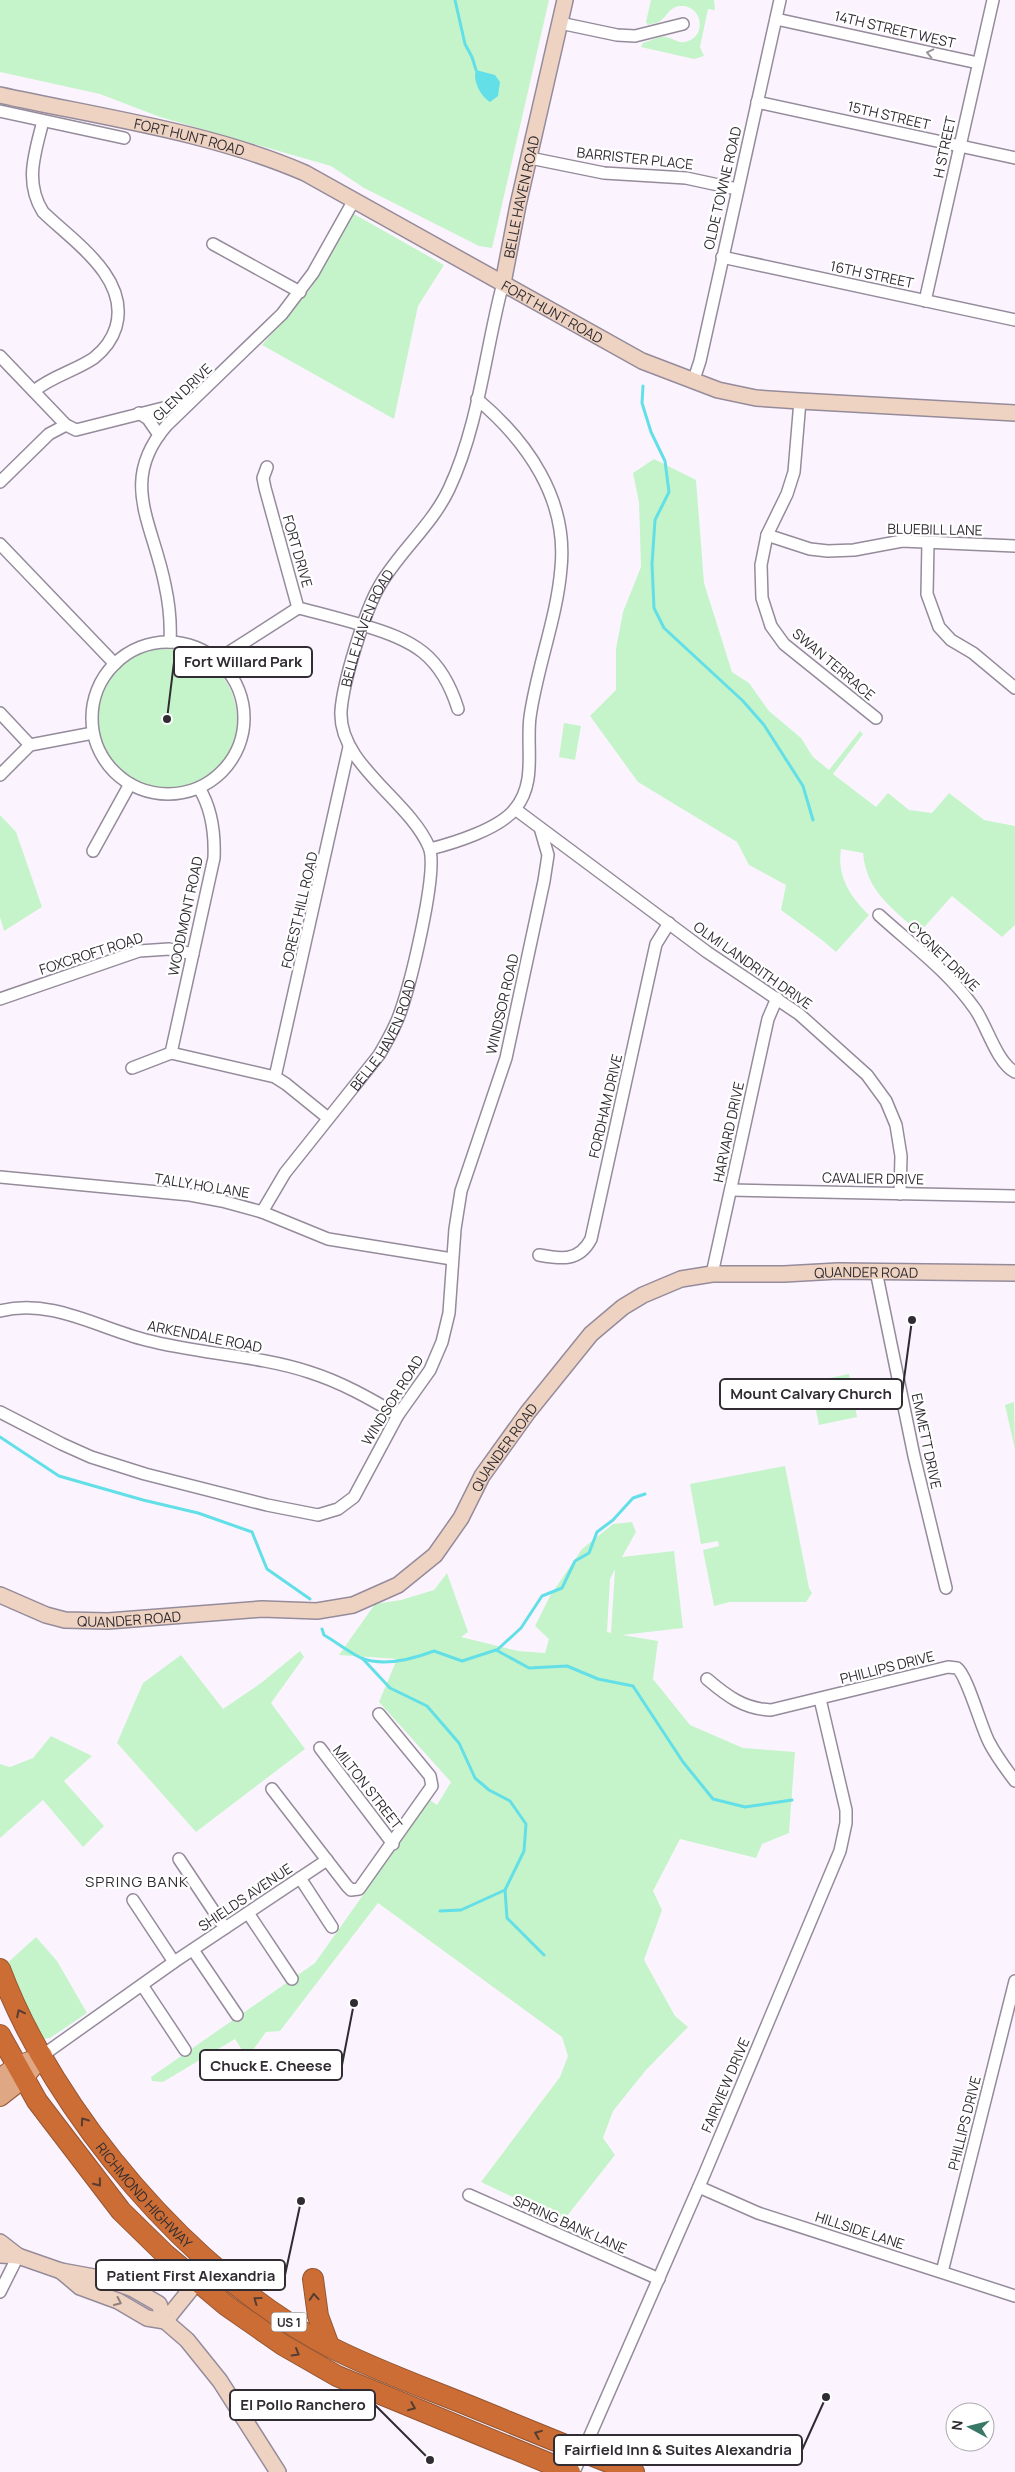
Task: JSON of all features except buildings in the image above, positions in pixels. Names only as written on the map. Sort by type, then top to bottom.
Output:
[{"type":"highway","name":"RICHMOND HIGHWAY","points":[[0,1969],[43,2055],[69,2100],[123,2172],[174,2227],[212,2263],[272,2311],[329,2346],[388,2373],[634,2472]]},
{"type":"highway","name":"RICHMOND HIGHWAY","points":[[0,2035],[20,2072],[93,2177],[132,2222],[166,2256],[196,2281],[283,2346],[336,2376],[572,2472]]},
{"type":"highway","points":[[313,2280],[318,2316],[329,2346]]},
{"type":"main road","name":"BELLE HAVEN ROAD","points":[[503,283],[565,0]]},
{"type":"main road","name":"FORT HUNT ROAD","points":[[0,95],[112,127],[196,137],[260,155],[304,173],[642,361],[693,382],[731,394],[800,401],[1015,413]]},
{"type":"main road","name":"QUANDER ROAD","points":[[0,1595],[57,1618],[108,1621],[262,1609],[316,1611],[353,1605],[373,1598],[408,1578],[435,1555],[450,1535],[472,1493],[502,1446],[596,1330],[623,1307],[643,1295],[681,1279],[712,1274],[876,1271],[1015,1273]]},
{"type":"main road","points":[[0,2098],[20,2072],[43,2055]]},
{"type":"main road","points":[[0,2078],[20,2072]]},
{"type":"main road","points":[[0,2242],[18,2256]]},
{"type":"main road","points":[[0,2256],[18,2256],[61,2270],[105,2279],[139,2292],[159,2304],[165,2321],[187,2340],[207,2363],[278,2472]]},
{"type":"main road","points":[[165,2321],[212,2263]]},
{"type":"street","name":"OLDE TOWNE ROAD","points":[[693,382],[700,361],[780,0]]},
{"type":"street","name":"H STREET","points":[[925,301],[993,0]]},
{"type":"street","name":"14TH STREET WEST","points":[[776,19],[978,64]]},
{"type":"street","points":[[560,22],[617,35],[635,36],[683,24]]},
{"type":"street","name":"15TH STREET","points":[[757,102],[1015,158]]},
{"type":"street","name":"FORT HUNT ROAD","points":[[0,111],[43,121],[112,127]]},
{"type":"street","points":[[34,391],[43,384],[90,360],[103,350],[115,332],[119,311],[116,292],[107,274],[43,212],[37,203],[32,186],[32,167],[43,121]]},
{"type":"street","points":[[112,127],[124,138]]},
{"type":"street","name":"BARRISTER PLACE","points":[[530,158],[604,173],[686,178],[737,188]]},
{"type":"street","name":"GLEN DRIVE","points":[[170,642],[170,612],[165,584],[141,488],[144,463],[151,446],[159,435],[193,400],[261,337],[300,292],[319,263],[354,200]]},
{"type":"street","points":[[213,244],[300,292]]},
{"type":"street","name":"16TH STREET","points":[[722,257],[1015,320]]},
{"type":"street","name":"BELLE HAVEN ROAD","points":[[262,1212],[285,1173],[379,1055],[400,1015],[432,874],[430,849],[416,825],[349,747],[342,728],[341,705],[363,625],[380,585],[429,522],[448,490],[463,454],[503,283]]},
{"type":"street","points":[[0,356],[66,425],[76,430],[193,400]]},
{"type":"street","points":[[430,849],[471,835],[496,823],[515,809],[530,774],[530,717],[560,579],[561,537],[552,498],[535,463],[517,440],[476,399]]},
{"type":"street","name":"SWAN TERRACE","points":[[800,401],[792,480],[768,535],[761,565],[760,584],[767,615],[774,631],[792,652],[876,718]]},
{"type":"street","points":[[139,413],[148,419],[159,435]]},
{"type":"street","points":[[0,482],[49,434],[66,425]]},
{"type":"street","name":"FORT DRIVE","points":[[217,660],[298,608],[265,488],[263,478],[267,467]]},
{"type":"street","name":"BLUEBILL LANE","points":[[768,535],[810,549],[828,551],[854,550],[902,541],[1015,546]]},
{"type":"street","points":[[928,542],[927,594],[939,628],[951,640],[973,653],[1015,688]]},
{"type":"street","points":[[0,544],[115,664]]},
{"type":"street","points":[[298,608],[401,637],[426,653],[445,677],[458,709]]},
{"type":"street","points":[[170,642],[198,649],[217,660],[229,673],[240,692],[244,710],[243,735],[227,766],[217,776],[199,788],[165,794],[147,791],[130,784],[108,764],[93,733],[92,715],[96,696],[104,679],[122,657],[149,645],[170,642]]},
{"type":"street","points":[[0,713],[30,745]]},
{"type":"street","points":[[0,774],[30,745],[93,733]]},
{"type":"street","name":"FOREST HILL ROAD","points":[[275,1078],[286,1037],[349,747]]},
{"type":"street","points":[[92,851],[130,784]]},
{"type":"street","name":"WOODMONT ROAD","points":[[171,1053],[212,869],[215,840],[211,816],[199,788]]},
{"type":"street","name":"OLMI LANDRITH DRIVE","points":[[515,809],[668,924],[777,998],[834,1044],[867,1075],[882,1093],[892,1116],[898,1138],[900,1194]]},
{"type":"street","name":"WINDSOR ROAD","points":[[0,1412],[62,1444],[145,1474],[267,1505],[318,1515],[338,1509],[354,1498],[398,1414],[425,1378],[442,1342],[448,1313],[452,1259],[461,1191],[506,1058],[544,881],[548,855],[542,831]]},
{"type":"street","name":"CYGNET DRIVE","points":[[879,915],[962,992],[981,1018],[1000,1059],[1015,1072]]},
{"type":"street","name":"FORDHAM DRIVE","points":[[539,1255],[562,1259],[570,1258],[582,1252],[591,1239],[656,944],[668,924]]},
{"type":"street","name":"FOXCROFT ROAD","points":[[0,999],[139,951],[169,949],[193,954]]},
{"type":"street","name":"HARVARD DRIVE","points":[[712,1274],[768,1019],[777,998]]},
{"type":"street","points":[[132,1068],[171,1053],[275,1078],[286,1084],[328,1118]]},
{"type":"street","name":"TALLY HO LANE","points":[[0,1177],[190,1196],[222,1201],[262,1212],[328,1239],[452,1259]]},
{"type":"street","name":"CAVALIER DRIVE","points":[[731,1190],[1015,1196]]},
{"type":"street","name":"EMMETT DRIVE","points":[[876,1271],[916,1465],[946,1588]]},
{"type":"street","name":"ARKENDALE ROAD","points":[[0,1311],[18,1308],[48,1309],[65,1312],[119,1333],[148,1341],[309,1372],[364,1395],[398,1414]]},
{"type":"street","name":"PHILLIPS DRIVE","points":[[707,1679],[728,1697],[760,1709],[771,1710],[820,1699],[953,1662],[962,1671],[977,1716],[990,1743],[1015,1781]]},
{"type":"street","name":"FAIRVIEW DRIVE","points":[[572,2472],[584,2452],[699,2187],[828,1882],[843,1841],[846,1810],[820,1699]]},
{"type":"street","points":[[272,1788],[351,1890],[359,1889],[430,1791],[433,1782],[379,1714]]},
{"type":"street","name":"MILTON STREET","points":[[320,1748],[393,1844]]},
{"type":"street","points":[[179,1859],[225,1928]]},
{"type":"street","name":"SHIELDS AVENUE","points":[[43,2055],[174,1962],[327,1860]]},
{"type":"street","points":[[300,1878],[332,1927]]},
{"type":"street","points":[[133,1900],[174,1962]]},
{"type":"street","points":[[248,1913],[292,1979]]},
{"type":"street","points":[[193,1950],[237,2015]]},
{"type":"street","name":"PHILLIPS DRIVE","points":[[942,2272],[1015,1981]]},
{"type":"street","points":[[142,1984],[185,2050]]},
{"type":"street","name":"HILLSIDE LANE","points":[[699,2187],[758,2213],[1015,2296]]},
{"type":"street","name":"SPRING BANK LANE","points":[[469,2195],[659,2279]]},
{"type":"street","points":[[0,2292],[10,2277],[18,2256]]},
{"type":"green space","points":[[0,0],[549,0],[492,248],[479,246],[364,188],[331,166],[160,117],[100,94],[0,72]]},
{"type":"green space","points":[[651,0],[714,0],[715,10],[708,9],[700,47],[704,56],[694,59],[641,47],[643,43],[660,37],[682,42],[688,41],[698,32],[700,26],[697,14],[693,10],[680,6],[673,8],[659,22],[648,25],[646,22]]},
{"type":"green space","points":[[354,214],[444,265],[418,306],[394,419],[262,345],[311,288]]},
{"type":"green space","points":[[654,459],[696,480],[704,583],[732,672],[749,683],[769,711],[801,738],[813,757],[829,770],[860,731],[863,734],[833,774],[876,807],[888,793],[909,810],[932,813],[949,793],[984,820],[1015,826],[1015,925],[1002,937],[952,896],[919,933],[890,907],[875,889],[865,867],[863,853],[841,849],[841,868],[846,885],[856,901],[869,915],[836,952],[781,910],[786,885],[749,865],[737,842],[638,782],[590,716],[616,690],[616,649],[623,612],[641,567],[639,502],[633,473]]},
{"type":"green space","points":[[167,649],[181,650],[194,654],[216,670],[232,692],[236,705],[236,733],[232,746],[216,768],[194,784],[181,788],[167,789],[153,788],[140,784],[118,768],[102,746],[98,733],[97,719],[98,705],[102,692],[118,670],[140,654],[153,650]]},
{"type":"green space","points":[[564,723],[581,726],[575,760],[559,757]]},
{"type":"green space","points":[[0,815],[16,832],[42,907],[4,931],[0,917]]},
{"type":"green space","points":[[849,1374],[857,1417],[819,1425],[810,1382]]},
{"type":"green space","points":[[1014,1402],[1015,1450],[1005,1405]]},
{"type":"green space","points":[[785,1466],[809,1588],[812,1593],[806,1602],[730,1602],[714,1606],[703,1550],[719,1546],[718,1541],[701,1544],[690,1484]]},
{"type":"green space","points":[[632,1522],[636,1532],[622,1557],[674,1551],[683,1628],[622,1635],[658,1641],[653,1679],[690,1725],[743,1748],[795,1752],[789,1833],[762,1844],[756,1858],[680,1839],[653,1891],[662,1910],[644,1960],[675,2016],[688,2027],[646,2070],[613,2111],[603,2138],[615,2155],[563,2221],[481,2182],[560,2077],[568,2056],[562,2037],[378,1903],[280,2031],[266,2032],[247,2058],[235,2039],[163,2082],[152,2081],[151,2077],[315,1963],[430,1800],[437,1805],[451,1782],[379,1702],[397,1659],[339,1655],[375,1604],[401,1600],[434,1590],[447,1573],[468,1632],[461,1637],[518,1651],[545,1653],[549,1639],[535,1626],[550,1596],[582,1549],[613,1524]],"holes":[[[615,1569],[611,1633],[607,1632],[610,1579]]]},
{"type":"green space","points":[[300,1651],[304,1657],[271,1703],[305,1749],[196,1832],[117,1743],[143,1683],[181,1655],[223,1709],[261,1683]]},
{"type":"green space","points":[[51,1736],[92,1756],[64,1781],[104,1826],[83,1847],[43,1800],[0,1838],[0,1764],[10,1767],[33,1758]]},
{"type":"green space","points":[[36,1937],[57,1961],[87,2013],[50,2038],[43,2039],[4,1966]]},
{"type":"water","points":[[476,70],[495,75],[500,82],[498,96],[490,102],[478,88],[475,79]]},
{"type":"waterway","points":[[455,0],[465,44],[476,70]]},
{"type":"waterway","points":[[643,386],[642,403],[651,432],[665,461],[669,492],[655,520],[652,564],[654,608],[664,628],[743,701],[764,725],[803,786],[813,820]]},
{"type":"waterway","points":[[0,1437],[59,1476],[143,1500],[198,1513],[252,1532],[267,1569],[310,1599]]},
{"type":"waterway","points":[[497,1650],[521,1628],[542,1596],[562,1588],[575,1561],[589,1553],[597,1532],[613,1520],[633,1498],[645,1494]]},
{"type":"waterway","points":[[322,1629],[324,1635],[356,1656],[370,1661],[398,1661],[434,1651],[462,1661],[496,1650],[529,1668],[567,1666],[598,1679],[633,1686],[683,1762],[713,1799],[745,1807],[792,1800]]},
{"type":"waterway","points":[[362,1658],[390,1688],[427,1706],[459,1743],[475,1778],[489,1790],[510,1801],[526,1824],[524,1851],[505,1890],[461,1910],[440,1911]]},
{"type":"waterway","points":[[505,1890],[507,1918],[544,1955]]},
{"type":"place","name":"Fort Willard Park","points":[[167,719]]},
{"type":"place","name":"Mount Calvary Church","points":[[912,1320]]},
{"type":"place","name":"Chuck E. Cheese","points":[[354,2003]]},
{"type":"place","name":"Patient First Alexandria","points":[[301,2201]]},
{"type":"place","name":"Fairfield Inn & Suites Alexandria","points":[[826,2397]]},
{"type":"place","name":"El Pollo Ranchero","points":[[430,2460]]},
{"type":"district","name":"SPRING BANK","points":[[137,1881]]}]
